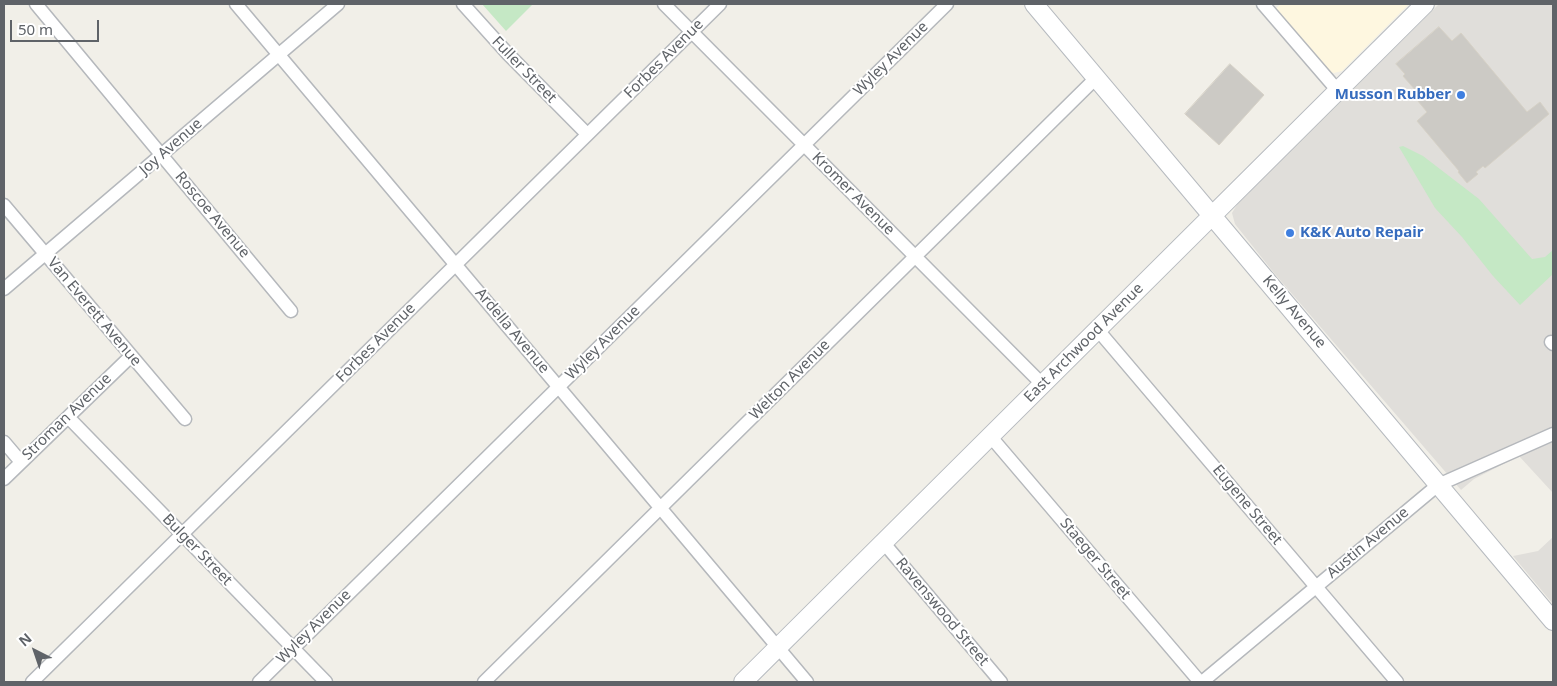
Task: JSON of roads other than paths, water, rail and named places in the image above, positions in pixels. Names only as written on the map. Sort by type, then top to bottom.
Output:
[{"type":"main road","name":"Kelly Avenue","points":[[1034,4],[1553,621]]},
{"type":"main road","name":"East Archwood Avenue","points":[[743,682],[1425,4]]},
{"type":"street","name":"Roscoe Avenue","points":[[36,4],[291,311]]},
{"type":"street","name":"Ardella Avenue","points":[[236,4],[807,682]]},
{"type":"street","name":"Joy Avenue","points":[[4,289],[338,4]]},
{"type":"street","name":"Fuller Street","points":[[464,4],[508,54],[587,134]]},
{"type":"street","name":"Kromer Avenue","points":[[664,4],[1042,384]]},
{"type":"street","name":"Forbes Avenue","points":[[32,682],[720,4]]},
{"type":"street","name":"Wyley Avenue","points":[[259,682],[947,4]]},
{"type":"street","points":[[1263,4],[1338,91]]},
{"type":"street","name":"Welton Avenue","points":[[484,682],[1096,78]]},
{"type":"street","name":"Van Everett Avenue","points":[[4,205],[185,419]]},
{"type":"street","name":"Eugene Street","points":[[1098,329],[1397,682]]},
{"type":"street","name":"Stroman Avenue","points":[[4,479],[131,356]]},
{"type":"street","name":"Bulger Street","points":[[68,417],[326,682]]},
{"type":"street","name":"Austin Avenue","points":[[1201,682],[1438,485],[1553,434]]},
{"type":"street","name":"Staeger Street","points":[[991,437],[1201,682]]},
{"type":"street","points":[[4,442],[21,462]]},
{"type":"street","name":"Ravenswood Street","points":[[883,542],[1001,682]]},
{"type":"place","name":"Musson Rubber","points":[[1461,95]]},
{"type":"place","name":"K&K Auto Repair","points":[[1290,233]]}]
